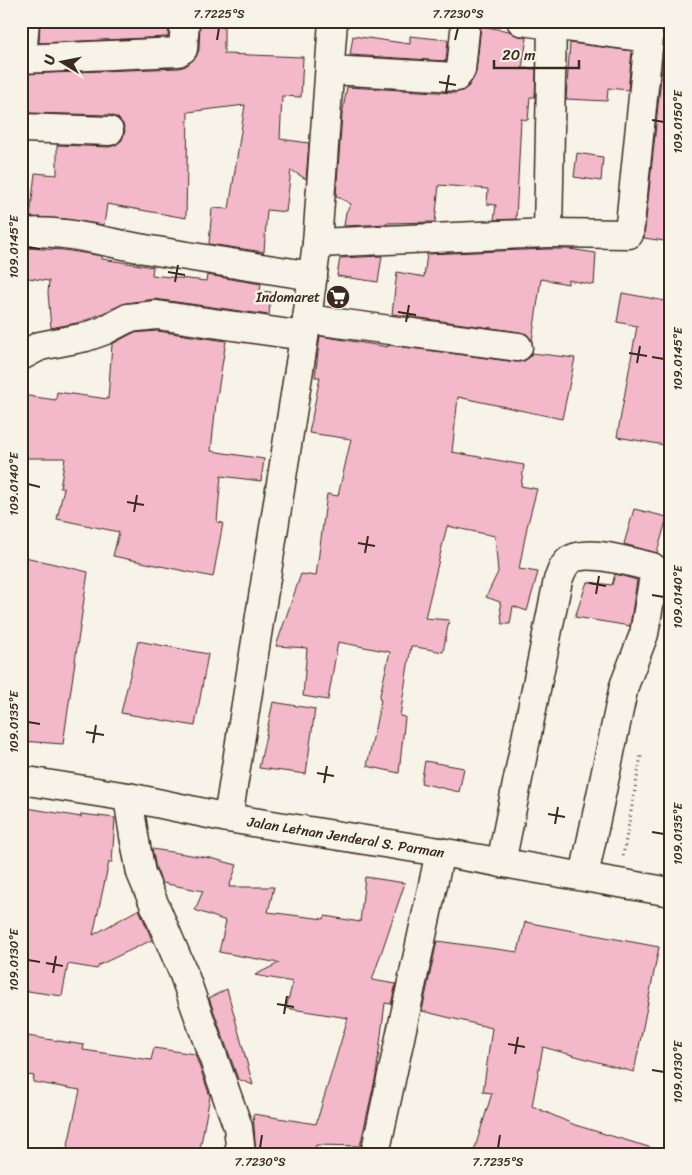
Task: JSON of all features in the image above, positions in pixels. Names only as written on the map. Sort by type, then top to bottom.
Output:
[{"type":"street","points":[[25,21],[22,59],[178,52],[183,49],[185,44],[185,21]]},
{"type":"street","points":[[228,818],[313,276],[333,21]]},
{"type":"street","points":[[330,70],[456,77],[461,70],[466,21]]},
{"type":"street","points":[[317,243],[548,233],[629,234],[649,38],[521,21]]},
{"type":"street","points":[[548,233],[552,25]]},
{"type":"street","points":[[21,128],[109,131]]},
{"type":"street","points":[[21,233],[36,232],[78,236],[220,262],[313,276]]},
{"type":"street","points":[[21,356],[40,346],[86,337],[103,331],[128,318],[157,315],[518,347]]},
{"type":"street","points":[[501,862],[558,580],[564,566],[570,560],[585,555],[603,557],[652,567],[655,570],[644,634],[624,686],[584,876]]},
{"type":"street","name":"Jalan Letnan Jenderal S. Parman","points":[[21,780],[128,797],[228,818],[501,862],[671,892]]},
{"type":"street","points":[[128,797],[141,873],[182,972],[235,1118],[241,1154]]},
{"type":"street","points":[[375,1154],[440,852]]},
{"type":"path","points":[[618,883],[642,748]]},
{"type":"building","points":[[40,21],[169,21],[168,37],[39,43]]},
{"type":"building","points":[[200,21],[224,21],[224,54],[303,57],[301,97],[282,96],[280,139],[309,143],[306,179],[291,170],[286,212],[267,210],[264,252],[209,244],[212,208],[229,209],[245,105],[188,112],[186,218],[107,204],[104,225],[67,219],[30,217],[35,173],[57,175],[57,145],[109,147],[116,145],[122,140],[125,131],[123,124],[118,118],[110,115],[29,113],[29,92],[26,92],[24,74],[179,68],[186,66],[196,57],[199,50]]},
{"type":"building","points":[[642,21],[671,21],[671,143],[667,142],[671,242],[644,238],[665,40],[659,26]]},
{"type":"building","points":[[481,26],[509,31],[527,38],[522,68],[536,69],[535,97],[530,97],[528,120],[521,119],[516,219],[494,220],[496,205],[487,204],[488,189],[439,185],[435,222],[344,226],[346,212],[351,204],[336,196],[342,115],[347,87],[455,93],[462,91],[469,86],[476,72]]},
{"type":"building","points":[[353,36],[410,44],[410,36],[448,40],[446,61],[350,55]]},
{"type":"building","points":[[570,43],[632,51],[628,90],[608,88],[607,101],[566,99]]},
{"type":"building","points":[[577,153],[603,157],[601,181],[574,177]]},
{"type":"building","points":[[26,248],[64,250],[102,256],[102,259],[153,267],[152,275],[206,281],[207,275],[261,284],[260,291],[271,292],[269,315],[155,299],[126,303],[82,322],[51,328],[48,293],[49,281],[22,277]]},
{"type":"building","points":[[569,249],[596,253],[594,285],[568,280],[568,284],[541,279],[532,341],[527,334],[520,332],[392,314],[397,272],[424,277],[427,254]]},
{"type":"building","points":[[382,256],[378,282],[337,276],[340,258]]},
{"type":"building","points":[[622,293],[671,302],[671,446],[617,437],[637,326],[617,322]]},
{"type":"building","points":[[157,331],[226,341],[216,403],[211,451],[264,459],[261,481],[221,476],[217,522],[223,523],[213,577],[113,556],[119,532],[57,519],[64,488],[60,488],[65,458],[21,458],[21,395],[56,400],[57,392],[108,399],[112,344],[133,333]]},
{"type":"building","points":[[320,336],[388,347],[388,345],[516,362],[524,361],[532,353],[575,358],[562,419],[458,397],[452,452],[524,465],[521,486],[537,489],[519,569],[538,572],[527,611],[513,606],[510,624],[502,624],[500,602],[486,597],[498,572],[495,536],[447,526],[425,618],[449,620],[443,652],[411,646],[400,716],[405,717],[399,773],[367,766],[390,652],[338,642],[328,700],[303,696],[307,648],[276,646],[301,574],[316,576],[327,494],[338,496],[351,439],[309,433],[320,377],[315,377]]},
{"type":"building","points":[[634,509],[667,517],[657,553],[624,544]]},
{"type":"building","points":[[21,556],[88,572],[63,744],[21,741],[21,647],[25,628],[21,627]]},
{"type":"building","points":[[615,574],[637,580],[630,626],[575,617],[587,582],[612,585]]},
{"type":"building","points":[[138,641],[208,654],[195,726],[121,713]]},
{"type":"building","points":[[273,702],[315,709],[306,774],[259,768]]},
{"type":"building","points":[[425,761],[464,768],[459,792],[421,783]]},
{"type":"building","points":[[21,807],[81,817],[81,814],[115,818],[112,862],[109,862],[93,935],[139,909],[152,940],[99,965],[97,969],[68,964],[62,996],[21,990]]},
{"type":"building","points":[[152,849],[210,858],[237,865],[229,887],[274,887],[268,912],[324,919],[325,916],[360,922],[365,877],[405,883],[372,980],[396,984],[391,1004],[385,1003],[376,1075],[360,1146],[316,1145],[314,1154],[256,1154],[253,1114],[316,1124],[348,1018],[286,1008],[293,982],[255,975],[279,963],[219,952],[226,921],[195,910],[203,891],[162,883],[156,868]]},
{"type":"building","points":[[525,922],[659,947],[634,1072],[543,1047],[532,1106],[575,1125],[652,1148],[651,1154],[473,1154],[492,1093],[483,1092],[492,1028],[422,1011],[437,941],[518,952]]},
{"type":"building","points":[[227,989],[253,1085],[238,1079],[209,998]]},
{"type":"building","points":[[21,1035],[84,1045],[83,1050],[151,1060],[154,1048],[195,1054],[210,1096],[199,1154],[66,1154],[80,1090],[33,1082],[34,1076],[21,1074]]},
{"type":"place","name":"Indomaret","points":[[338,297]]}]
